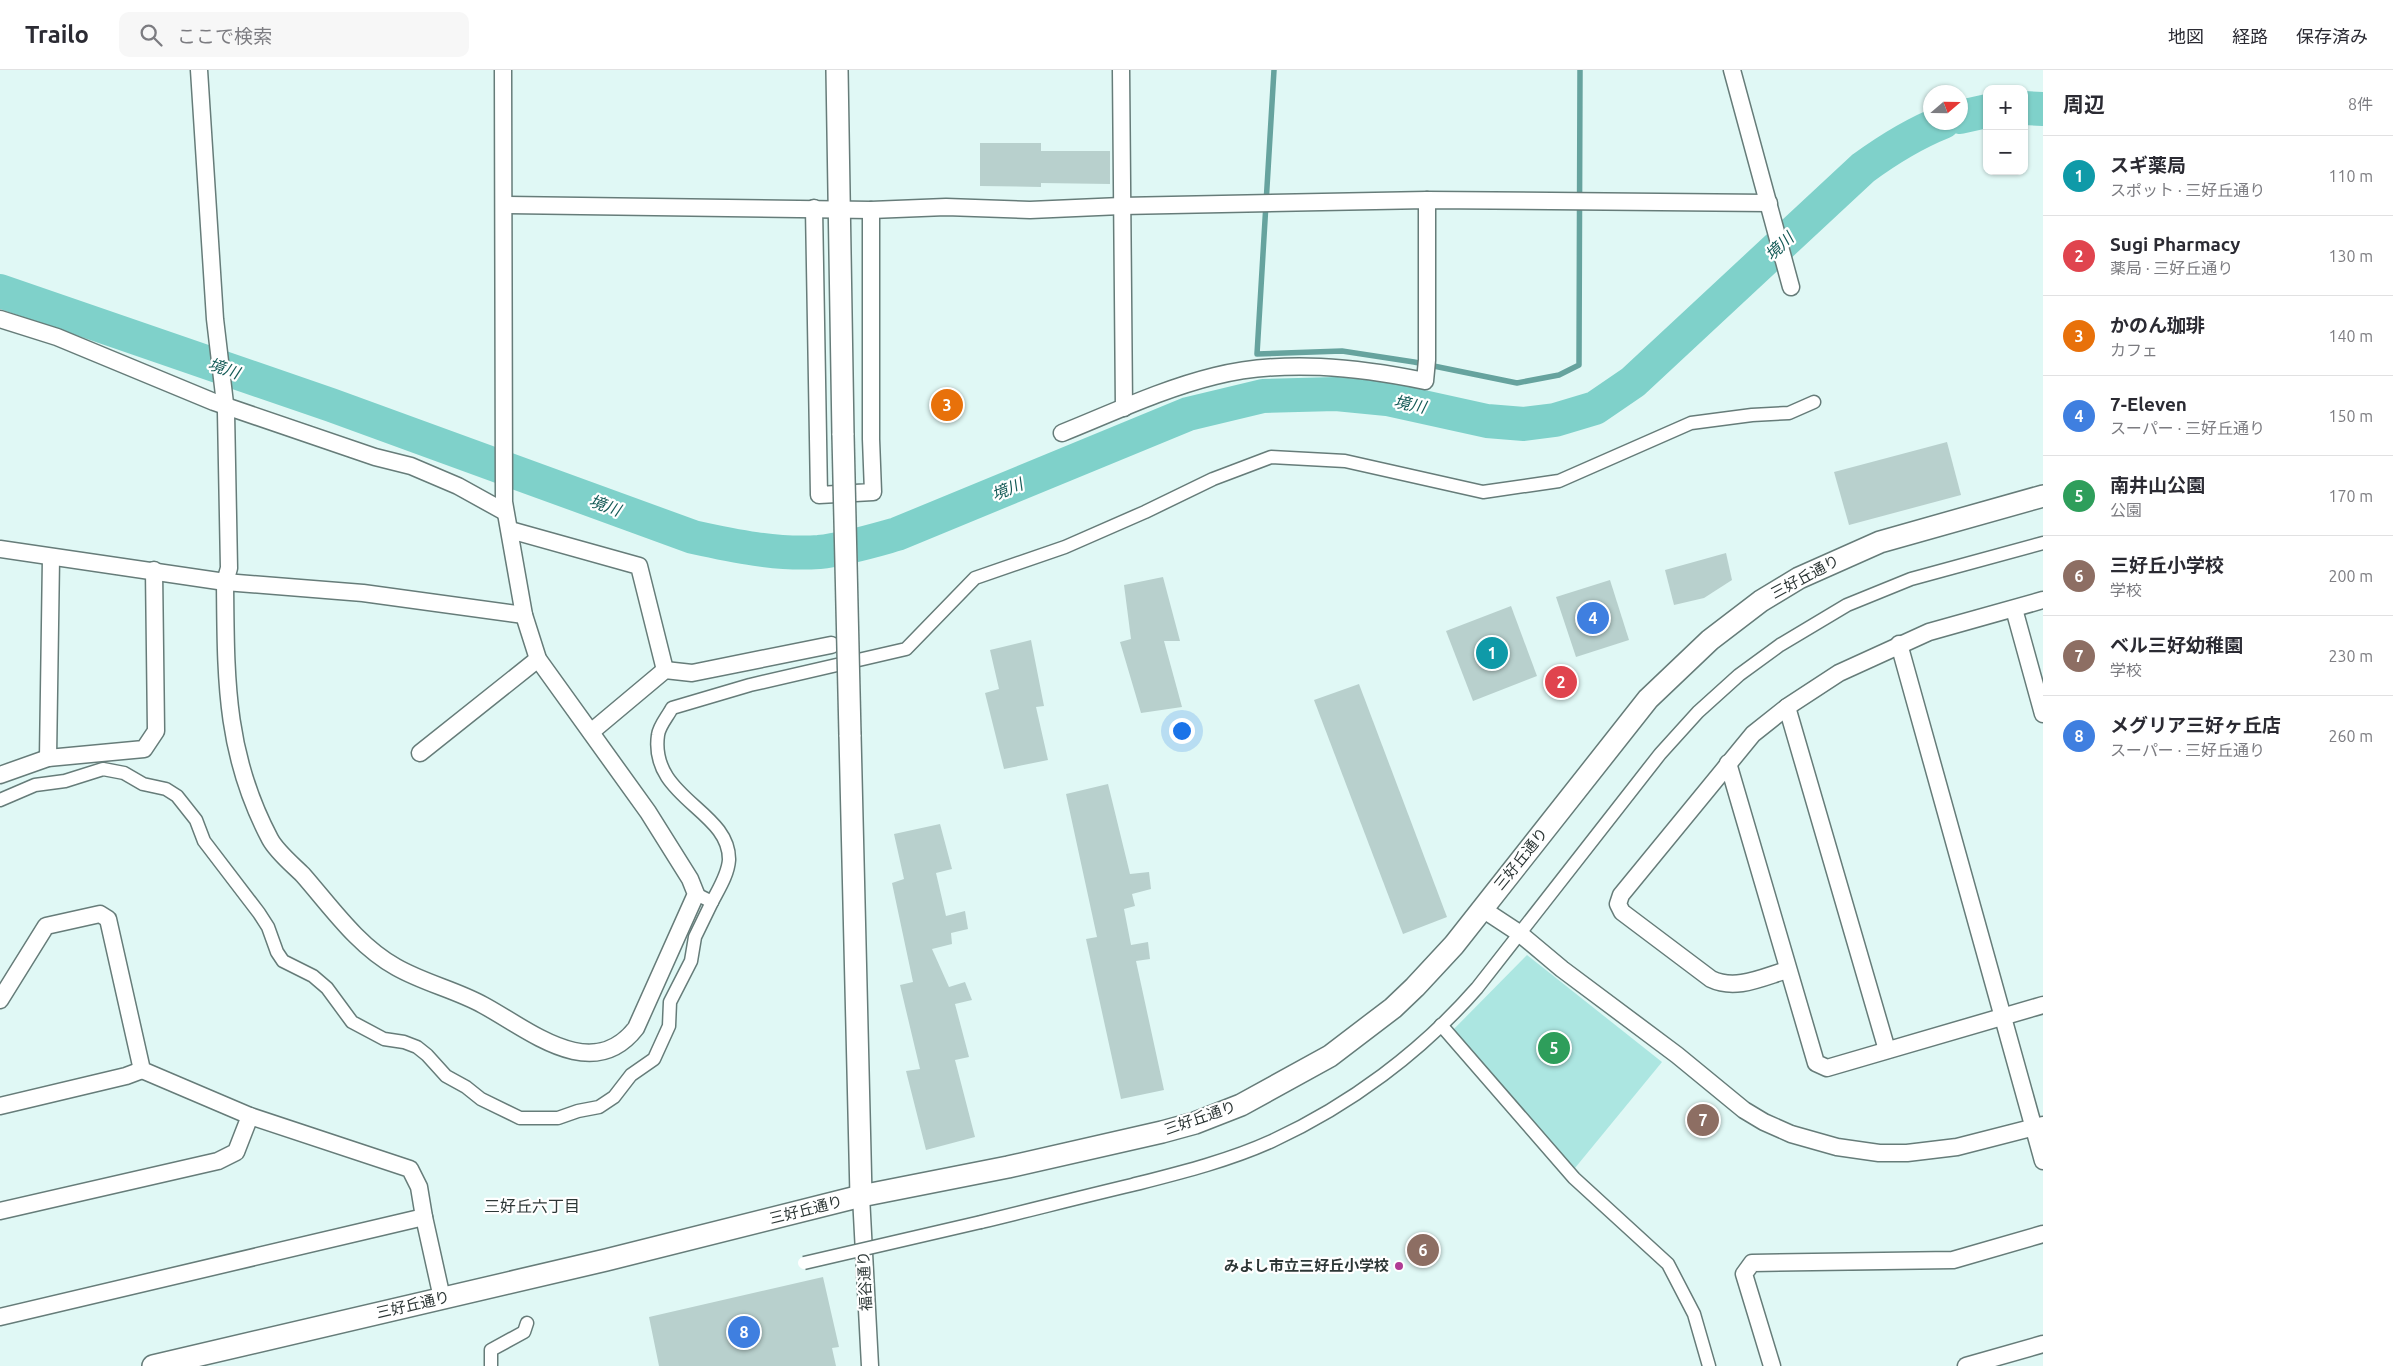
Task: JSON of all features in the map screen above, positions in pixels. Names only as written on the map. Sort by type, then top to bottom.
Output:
[{"type":"street","points":[[199,70],[218,335],[225,406],[229,568],[225,582],[227,696],[239,764],[256,812],[272,842],[351,930],[373,951],[396,968],[482,1004],[552,1044],[569,1051],[599,1053],[621,1044],[636,1028],[696,894]]},
{"type":"street","points":[[503,70],[504,507],[510,530],[524,614],[538,659],[648,812],[690,879],[696,894],[712,902]]},
{"type":"street","points":[[837,70],[842,435],[861,1196]]},
{"type":"street","points":[[1120,70],[1124,408]]},
{"type":"street","points":[[1732,70],[1790,282]]},
{"type":"street","points":[[504,205],[871,210],[946,207],[1030,210],[1121,206],[1427,200],[1771,211]]},
{"type":"street","points":[[1062,434],[1167,390],[1215,376],[1274,367],[1348,368],[1425,381],[1427,360],[1427,200]]},
{"type":"street","points":[[814,208],[819,495],[873,492],[871,440],[871,210]]},
{"type":"street","points":[[0,319],[56,337],[225,406],[375,457],[411,466],[504,507]]},
{"type":"street","points":[[0,800],[35,785],[65,781],[103,769],[124,773],[143,784],[166,789],[177,796],[196,820],[204,841],[268,927],[277,952],[283,961],[313,976],[327,988],[352,1022],[384,1039],[404,1042],[417,1048],[427,1055],[446,1076],[466,1087],[481,1100],[520,1118],[558,1118],[578,1111],[599,1107],[614,1097],[631,1075],[654,1059],[668,1026],[670,1002],[691,961],[695,937],[726,874],[729,860],[726,844],[719,830],[671,784],[660,765],[658,734],[672,708],[750,685],[906,649],[974,578],[1065,547],[1213,479],[1271,457],[1345,461],[1483,492],[1560,481],[1691,423],[1752,415],[1789,413],[1814,402]]},
{"type":"street","name":"三好丘通り","points":[[153,1366],[861,1196],[1008,1167],[1162,1132],[1240,1105],[1330,1056],[1393,1008],[1435,966],[1648,699],[1710,640],[1761,601],[1799,578],[1880,542],[2043,496]]},
{"type":"street","points":[[510,530],[639,566],[665,670]]},
{"type":"street","points":[[804,1263],[981,1222],[1180,1172],[1272,1141],[1306,1123],[1377,1080],[1455,1014],[1478,988],[1660,754],[1698,712],[1739,675],[1788,640],[1847,605],[1911,579],[2043,543]]},
{"type":"street","points":[[0,550],[154,570],[225,582],[363,593],[524,614]]},
{"type":"street","points":[[48,758],[52,558]]},
{"type":"street","points":[[0,775],[48,758],[144,749],[156,731],[154,570]]},
{"type":"street","points":[[1787,970],[1740,984],[1720,983],[1711,980],[1622,912],[1618,904],[1621,895],[1753,734],[1787,707],[1838,673],[1899,644],[1929,632],[2043,600]]},
{"type":"street","points":[[2014,609],[2043,714]]},
{"type":"street","points":[[1899,644],[2002,1017],[2038,1126],[2043,1161]]},
{"type":"street","points":[[591,732],[665,670],[692,673],[831,645]]},
{"type":"street","points":[[420,753],[538,659]]},
{"type":"street","points":[[1787,707],[1887,1050]]},
{"type":"street","points":[[1728,763],[1787,970],[1816,1063],[1826,1068],[2043,1006]]},
{"type":"street","points":[[1481,908],[1519,933],[1562,969],[1677,1055],[1744,1110],[1764,1122],[1791,1134],[1837,1147],[1879,1153],[1907,1153],[1956,1147],[2038,1126]]},
{"type":"street","points":[[0,1000],[46,926],[100,914],[108,919],[142,1070]]},
{"type":"street","points":[[1441,1025],[1574,1178],[1668,1264],[1694,1314],[1709,1366]]},
{"type":"street","points":[[0,1106],[126,1076],[142,1070],[250,1116],[410,1169],[419,1187],[442,1298]]},
{"type":"street","points":[[0,1211],[218,1161],[236,1152],[250,1116]]},
{"type":"street","name":"福谷通り","points":[[861,1196],[870,1366]]},
{"type":"street","points":[[0,1317],[424,1218]]},
{"type":"street","points":[[1772,1366],[1744,1274],[1752,1263],[1953,1260],[2043,1234]]},
{"type":"street","points":[[490,1366],[491,1350],[524,1332],[527,1323]]},
{"type":"street","points":[[1966,1366],[2043,1344]]},
{"type":"shaded area","points":[[1527,955],[1662,1062],[1575,1168],[1449,1034]]},
{"type":"building","points":[[980,143],[1041,143],[1041,151],[1110,151],[1110,184],[1041,183],[1041,187],[980,186]]},
{"type":"building","points":[[1947,442],[1961,495],[1849,525],[1834,472]]},
{"type":"building","points":[[1726,553],[1732,580],[1704,598],[1674,605],[1665,570]]},
{"type":"building","points":[[1163,577],[1180,641],[1164,641],[1182,707],[1141,713],[1120,642],[1131,639],[1124,585]]},
{"type":"building","points":[[1610,580],[1629,640],[1576,657],[1556,597]]},
{"type":"building","points":[[1511,606],[1537,676],[1473,701],[1446,631]]},
{"type":"building","points":[[1031,640],[1044,706],[1036,707],[1048,760],[1004,769],[985,693],[999,689],[990,650]]},
{"type":"building","points":[[1359,684],[1447,917],[1403,934],[1314,700]]},
{"type":"building","points":[[1108,784],[1130,874],[1149,872],[1151,889],[1132,894],[1135,906],[1124,909],[1131,945],[1148,942],[1150,959],[1136,961],[1164,1090],[1121,1099],[1086,939],[1097,937],[1066,794]]},
{"type":"building","points":[[940,824],[952,869],[936,873],[946,916],[965,911],[968,929],[951,933],[952,944],[932,949],[949,987],[965,982],[972,1000],[955,1004],[969,1057],[955,1060],[975,1137],[926,1150],[906,1071],[920,1069],[900,985],[913,982],[892,883],[904,879],[894,834]]},
{"type":"building","points":[[823,1277],[839,1347],[832,1348],[836,1366],[659,1366],[649,1317]]},
{"type":"waterway","points":[[1274,70],[1257,354],[1342,351],[1414,362],[1517,383],[1559,375],[1579,365],[1580,70]]},
{"type":"waterway","name":"境川","points":[[2028,108],[2043,109]]},
{"type":"waterway","name":"境川","points":[[1968,115],[1983,112]]},
{"type":"waterway","name":"境川","points":[[0,291],[331,405],[693,537],[771,551],[819,552],[849,547],[897,534],[1188,414],[1263,396],[1336,394],[1387,399],[1487,421],[1524,424],[1555,420],[1595,408],[1633,382],[1863,168],[1882,154],[1926,130]]},
{"type":"place","name":"かのん珈琲","points":[[947,405]]},
{"type":"place","name":"7-Eleven","points":[[1593,618]]},
{"type":"place","name":"スギ薬局","points":[[1492,653]]},
{"type":"place","name":"Sugi Pharmacy","points":[[1561,682]]},
{"type":"place","name":"南井山公園","points":[[1554,1048]]},
{"type":"place","name":"ベル三好幼稚園","points":[[1703,1120]]},
{"type":"place","name":"三好丘小学校","points":[[1423,1250]]},
{"type":"place","name":"みよし市立三好丘小学校","points":[[1399,1266]]},
{"type":"place","name":"メグリア三好ヶ丘店","points":[[744,1332]]},
{"type":"district","name":"三好丘六丁目","points":[[532,1206]]}]
